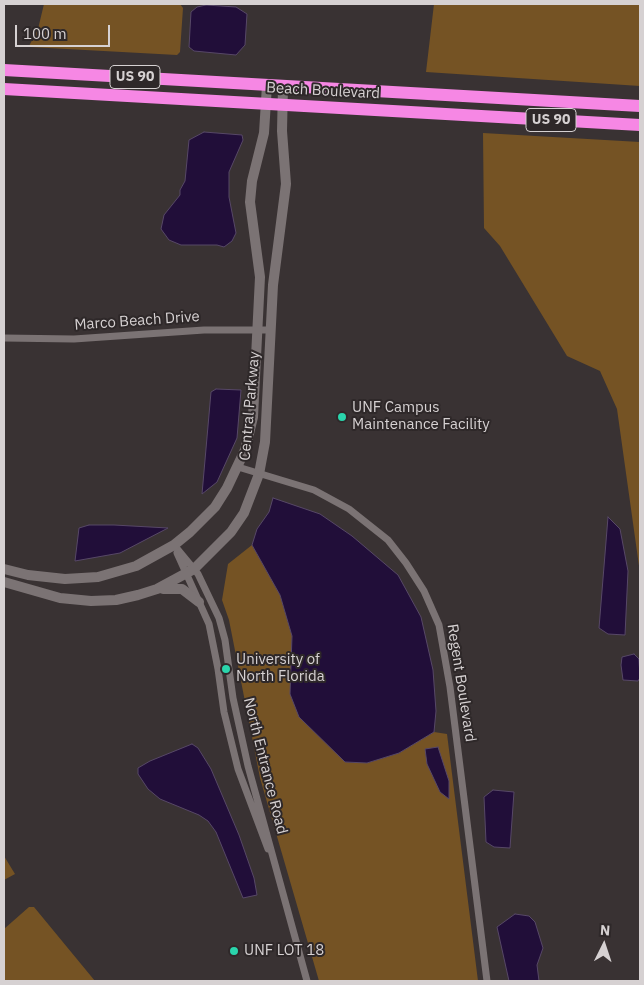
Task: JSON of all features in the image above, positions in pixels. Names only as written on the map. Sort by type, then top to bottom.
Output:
[{"type":"highway","name":"US 90","points":[[4,70],[640,106]]},
{"type":"highway","name":"Beach Boulevard","points":[[4,89],[640,125]]},
{"type":"highway","points":[[452,95],[458,101],[462,115]]},
{"type":"highway","points":[[462,115],[472,104],[488,97]]},
{"type":"street","name":"Central Parkway","points":[[4,569],[48,578],[98,577],[136,566],[174,545],[199,524],[215,506],[238,467],[245,450],[253,417],[260,277],[250,202],[252,181],[264,132],[267,85]]},
{"type":"street","name":"Central Parkway","points":[[4,582],[60,598],[91,601],[116,600],[157,589],[190,571],[231,532],[244,513],[259,474],[265,442],[273,285],[286,184],[282,105],[283,86]]},
{"type":"street","name":"Marco Beach Drive","points":[[4,338],[74,339],[204,330],[271,330]]},
{"type":"street","name":"Regent Boulevard","points":[[238,467],[314,490],[349,509],[388,540],[424,591],[439,625],[450,687],[487,981]]},
{"type":"street","name":"North Entrance Road","points":[[174,545],[212,602],[225,640],[239,728],[306,981]]},
{"type":"street","name":"North Entrance Road","points":[[190,571],[213,640],[224,712],[232,743],[255,817],[276,868]]},
{"type":"street","points":[[157,589],[182,589],[199,602]]},
{"type":"street","points":[[232,743],[239,728]]},
{"type":"shaded area","points":[[44,4],[180,4],[183,8],[180,52],[177,55],[30,47],[38,29]]},
{"type":"shaded area","points":[[434,4],[640,4],[640,86],[426,72]]},
{"type":"shaded area","points":[[206,5],[236,7],[247,14],[245,45],[236,55],[194,51],[189,47],[191,12],[197,7]]},
{"type":"shaded area","points":[[204,132],[242,135],[243,140],[229,172],[229,197],[236,233],[232,241],[224,247],[217,245],[181,245],[169,240],[161,229],[164,215],[180,195],[180,190],[185,181],[189,140]]},
{"type":"shaded area","points":[[483,133],[640,142],[640,573],[617,409],[600,371],[567,356],[500,246],[484,228]]},
{"type":"shaded area","points":[[216,389],[241,390],[237,438],[217,482],[202,494],[211,392]]},
{"type":"shaded area","points":[[273,498],[320,514],[352,536],[398,575],[421,617],[433,670],[436,711],[434,732],[399,753],[367,763],[345,762],[299,717],[290,694],[292,636],[280,595],[252,545],[257,529],[269,512]]},
{"type":"shaded area","points":[[608,517],[620,529],[628,571],[625,635],[608,634],[599,628]]},
{"type":"shaded area","points":[[89,525],[168,528],[120,553],[75,561],[79,528]]},
{"type":"shaded area","points":[[252,545],[280,595],[292,636],[290,694],[345,762],[367,763],[399,753],[434,732],[447,734],[478,981],[319,981],[260,778],[229,620],[222,600],[228,564]]},
{"type":"shaded area","points":[[634,654],[639,659],[640,678],[638,681],[623,680],[622,657]]},
{"type":"shaded area","points":[[192,744],[198,748],[211,769],[239,835],[254,878],[257,895],[243,898],[216,832],[208,821],[199,815],[160,799],[148,789],[138,774],[138,768],[150,761]]},
{"type":"shaded area","points":[[438,747],[449,781],[449,799],[440,792],[427,764],[425,749]]},
{"type":"shaded area","points":[[493,790],[514,792],[510,848],[494,847],[486,842],[484,797]]},
{"type":"shaded area","points":[[4,856],[15,874],[4,880]]},
{"type":"shaded area","points":[[29,907],[34,907],[95,981],[4,981],[4,929]]},
{"type":"shaded area","points":[[515,914],[529,916],[535,922],[543,948],[537,965],[539,981],[509,981],[497,927]]},
{"type":"place","name":"UNF Campus Maintenance Facility","points":[[342,417]]},
{"type":"place","name":"University of North Florida","points":[[226,669]]},
{"type":"place","name":"UNF LOT 18","points":[[234,951]]}]
